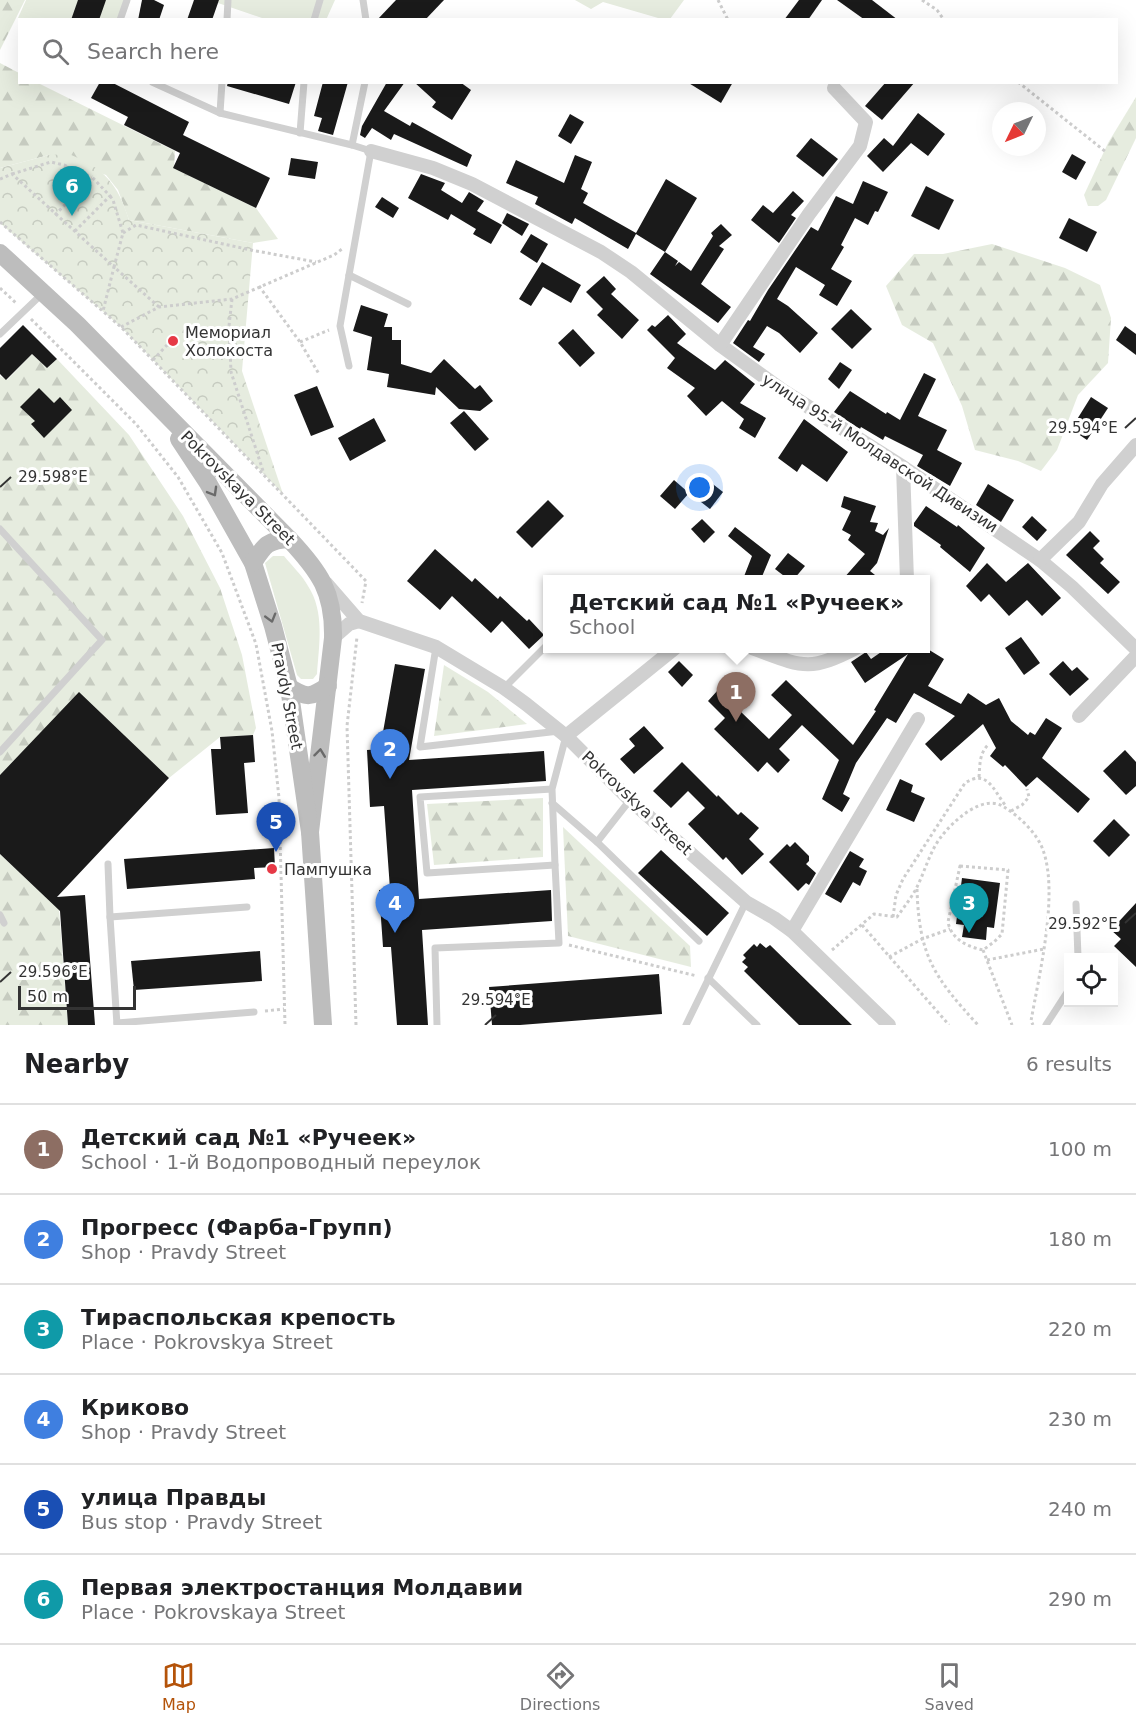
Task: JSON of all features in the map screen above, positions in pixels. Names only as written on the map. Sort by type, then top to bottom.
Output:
[{"type":"main road","name":"Pokrovskaya Street","points":[[0,253],[159,407],[289,539],[316,570]]},
{"type":"main road","name":"Pokrovskaya Street","points":[[159,407],[208,483],[253,562]]},
{"type":"main road","points":[[253,562],[265,545],[276,539],[289,539]]},
{"type":"main road","name":"Pravdy Street","points":[[253,562],[289,687],[310,831],[323,1025]]},
{"type":"main road","name":"Pravdy Street","points":[[310,831],[333,638],[332,606],[326,587],[316,570]]},
{"type":"main road","points":[[289,687],[302,695],[314,695],[328,686]]},
{"type":"street","points":[[720,345],[809,214],[860,146],[866,122],[834,88]]},
{"type":"street","name":"улица 95-й Молдавской Дивизии","points":[[371,150],[433,168],[472,184],[601,252],[631,272],[720,345],[782,390],[903,467],[1040,560],[1136,649]]},
{"type":"street","points":[[1040,560],[1079,522],[1102,484],[1136,445]]},
{"type":"street","points":[[903,467],[907,575]]},
{"type":"street","points":[[316,570],[359,621],[349,624],[333,638]]},
{"type":"street","name":"Pokrovskya Street","points":[[359,621],[436,647],[504,688],[563,734],[630,800],[746,902],[792,931],[889,1025]]},
{"type":"street","points":[[563,734],[668,653]]},
{"type":"street","points":[[765,653],[794,664],[810,666],[832,661],[847,653]]},
{"type":"street","points":[[1079,716],[1136,656]]},
{"type":"street","points":[[792,931],[918,718]]},
{"type":"lane","points":[[121,18],[127,0]]},
{"type":"lane","points":[[227,18],[228,0]]},
{"type":"lane","points":[[315,18],[320,0]]},
{"type":"lane","points":[[363,0],[366,18]]},
{"type":"lane","points":[[156,84],[220,113],[371,150],[339,326],[349,366]]},
{"type":"lane","points":[[220,113],[222,84]]},
{"type":"lane","points":[[300,133],[304,84]]},
{"type":"lane","points":[[352,145],[365,84]]},
{"type":"lane","points":[[349,275],[408,304]]},
{"type":"lane","points":[[0,334],[43,293]]},
{"type":"lane","points":[[0,529],[102,640],[0,752]]},
{"type":"lane","points":[[436,647],[420,747],[563,734],[552,789],[559,943],[435,948],[437,1025]]},
{"type":"lane","points":[[504,688],[543,649]]},
{"type":"lane","points":[[552,789],[420,796],[427,873],[555,865]]},
{"type":"lane","points":[[597,842],[630,800]]},
{"type":"lane","points":[[552,803],[597,842],[699,941]]},
{"type":"lane","points":[[108,864],[117,1024],[254,1012]]},
{"type":"lane","points":[[686,1025],[746,902]]},
{"type":"lane","points":[[1076,904],[1078,953]]},
{"type":"lane","points":[[110,917],[246,907]]},
{"type":"lane","points":[[0,915],[4,923]]},
{"type":"lane","points":[[708,978],[757,1025]]},
{"type":"lane","points":[[1046,1025],[1064,997]]},
{"type":"path","points":[[718,0],[727,18]]},
{"type":"path","points":[[922,0],[937,10],[943,18]]},
{"type":"path","points":[[1021,84],[1106,152]]},
{"type":"path","points":[[0,178],[51,162],[92,177],[110,196],[123,233],[103,311]]},
{"type":"path","points":[[12,174],[159,307]]},
{"type":"path","points":[[55,215],[92,177]]},
{"type":"path","points":[[74,232],[110,196]]},
{"type":"path","points":[[0,222],[121,327],[366,581],[347,726],[356,1025]]},
{"type":"path","points":[[123,233],[136,225],[318,262]]},
{"type":"path","points":[[121,327],[159,307],[232,299],[334,255]]},
{"type":"path","points":[[259,286],[300,342],[319,374]]},
{"type":"path","points":[[0,288],[136,424],[178,477],[222,553],[256,644],[272,731],[279,798],[285,1025]]},
{"type":"path","points":[[232,299],[229,327],[231,372],[265,475]]},
{"type":"path","points":[[300,342],[339,326]]},
{"type":"path","points":[[153,360],[167,345]]},
{"type":"path","points":[[980,777],[980,759],[984,748],[989,744]]},
{"type":"path","points":[[893,916],[896,895],[903,879],[958,792],[972,778],[985,779],[1009,809],[1030,829],[1043,849],[1048,871],[1045,949],[1030,1024]]},
{"type":"path","points":[[1009,809],[1026,801],[1029,797],[1027,789]]},
{"type":"path","points":[[821,960],[873,914],[897,917],[917,887],[940,838],[960,818],[984,803],[999,803],[1009,809]]},
{"type":"path","points":[[982,950],[1002,934],[1008,870],[960,866],[948,922],[950,929],[963,943],[982,950],[1012,1025]]},
{"type":"path","points":[[917,887],[918,921],[927,958],[953,998],[978,1025]]},
{"type":"path","points":[[861,924],[949,1025]]},
{"type":"path","points":[[889,957],[922,939],[950,929]]},
{"type":"path","points":[[559,943],[708,978]]},
{"type":"path","points":[[987,960],[1045,949]]},
{"type":"path","points":[[254,1012],[284,1009]]},
{"type":"green space","points":[[0,0],[25,0],[0,50]]},
{"type":"green space","points":[[26,0],[127,0],[120,18],[18,18]]},
{"type":"green space","points":[[219,0],[335,0],[327,18],[262,18],[218,3]]},
{"type":"green space","points":[[575,0],[684,0],[671,18],[658,18],[603,2],[591,9]]},
{"type":"green space","points":[[0,63],[18,72],[18,84],[40,84],[175,151],[174,168],[256,208],[278,239],[253,243],[129,220],[118,190],[106,175],[49,155],[0,168]]},
{"type":"green space","points":[[1136,97],[1136,138],[1106,200],[1098,206],[1088,206],[1084,195],[1108,143]]},
{"type":"green space","points":[[69,154],[92,165],[108,179],[120,196],[129,220],[253,243],[242,371],[283,494],[121,327],[0,223],[0,168],[49,155]]},
{"type":"green space","points":[[992,244],[1065,268],[1100,285],[1111,318],[1108,363],[1078,395],[1057,450],[1041,471],[1018,461],[975,450],[962,406],[933,343],[902,325],[886,286],[914,254],[943,254]]},
{"type":"green space","points":[[32,354],[47,368],[57,359],[129,435],[183,516],[220,588],[242,655],[256,728],[253,735],[220,737],[169,778],[79,693],[0,775],[0,376],[7,380]]},
{"type":"green space","points":[[273,556],[284,556],[297,571],[308,586],[317,607],[320,640],[317,674],[313,679],[301,679],[297,675],[265,563]]},
{"type":"green space","points":[[444,665],[488,692],[527,724],[434,736]]},
{"type":"green space","points":[[543,798],[543,857],[434,865],[427,804]]},
{"type":"green space","points":[[563,827],[690,946],[691,967],[568,936]]},
{"type":"green space","points":[[0,854],[51,902],[58,897],[68,1025],[0,1025]]},
{"type":"building","points":[[78,0],[106,0],[100,18],[72,18]]},
{"type":"building","points":[[142,0],[154,0],[164,5],[160,18],[138,18]]},
{"type":"building","points":[[194,0],[219,0],[213,18],[188,18]]},
{"type":"building","points":[[396,0],[444,0],[427,18],[379,18]]},
{"type":"building","points":[[799,0],[822,0],[809,18],[786,18]]},
{"type":"building","points":[[837,0],[872,0],[895,18],[862,18]]},
{"type":"building","points":[[99,84],[115,84],[189,122],[183,135],[270,178],[256,208],[173,168],[180,153],[124,125],[128,117],[91,98]]},
{"type":"building","points":[[228,84],[295,84],[289,104],[227,86]]},
{"type":"building","points":[[322,84],[347,84],[333,135],[318,131],[322,118],[314,116]]},
{"type":"building","points":[[386,84],[404,84],[384,111],[410,126],[412,122],[472,155],[467,167],[394,134],[391,140],[372,128],[365,138],[360,135],[362,126]]},
{"type":"building","points":[[416,84],[463,84],[471,90],[452,120],[432,107],[436,102]]},
{"type":"building","points":[[690,84],[732,84],[721,103]]},
{"type":"building","points":[[884,84],[913,84],[882,120],[865,106]]},
{"type":"building","points":[[918,113],[945,134],[928,156],[911,143],[883,172],[867,156],[884,138],[893,146]]},
{"type":"building","points":[[570,114],[584,122],[571,144],[558,136]]},
{"type":"building","points":[[811,138],[838,159],[823,177],[796,156]]},
{"type":"building","points":[[1072,154],[1086,162],[1076,180],[1062,172]]},
{"type":"building","points":[[575,155],[592,162],[581,189],[588,193],[583,203],[636,233],[666,179],[697,198],[665,252],[636,234],[628,249],[575,218],[572,224],[535,204],[538,197],[506,183],[516,160],[564,183]]},
{"type":"building","points":[[291,158],[318,162],[315,179],[288,175]]},
{"type":"building","points":[[421,174],[445,183],[441,190],[462,203],[469,192],[484,201],[477,211],[502,225],[491,244],[473,234],[476,229],[451,214],[448,220],[408,198]]},
{"type":"building","points":[[863,181],[888,192],[878,212],[875,211],[868,225],[855,218],[841,245],[844,247],[831,269],[852,281],[837,306],[819,295],[825,285],[796,267],[777,299],[818,333],[800,353],[779,333],[767,326],[753,347],[765,354],[759,362],[733,343],[748,320],[750,321],[811,227],[818,231],[836,196],[853,204]]},
{"type":"building","points":[[926,186],[954,200],[939,230],[911,216]]},
{"type":"building","points":[[793,191],[804,201],[791,215],[796,218],[779,243],[751,220],[763,205],[773,213]]},
{"type":"building","points":[[382,197],[399,208],[393,218],[375,207]]},
{"type":"building","points":[[507,213],[529,224],[522,236],[502,223]]},
{"type":"building","points":[[1069,218],[1097,232],[1087,252],[1059,238]]},
{"type":"building","points":[[721,224],[732,235],[719,246],[724,249],[701,284],[731,307],[718,323],[650,274],[665,252],[678,261],[675,266],[679,262],[691,271],[713,236],[711,233]]},
{"type":"building","points":[[531,234],[548,244],[537,263],[520,252]]},
{"type":"building","points":[[542,262],[581,285],[571,303],[543,287],[531,306],[519,299]]},
{"type":"building","points":[[604,276],[616,289],[611,294],[639,320],[622,339],[597,315],[603,309],[586,292]]},
{"type":"building","points":[[361,305],[388,314],[384,327],[392,327],[392,340],[401,340],[401,364],[431,373],[444,359],[475,389],[480,385],[493,401],[480,411],[459,409],[436,387],[435,395],[387,387],[389,374],[367,370],[372,337],[353,331]]},
{"type":"building","points":[[851,309],[872,329],[852,349],[831,329]]},
{"type":"building","points":[[668,315],[686,334],[677,343],[715,370],[725,360],[755,384],[740,403],[766,418],[755,438],[739,428],[744,419],[722,401],[706,416],[687,396],[695,388],[667,368],[675,358],[647,330],[652,325],[655,327]]},
{"type":"building","points":[[23,325],[57,359],[47,368],[32,354],[6,380],[0,374],[0,348]]},
{"type":"building","points":[[1125,326],[1136,334],[1136,355],[1116,340]]},
{"type":"building","points":[[573,329],[595,353],[580,367],[558,343]]},
{"type":"building","points":[[840,362],[852,370],[839,389],[828,379]]},
{"type":"building","points":[[924,373],[936,379],[918,416],[947,430],[937,450],[962,463],[950,486],[917,466],[923,455],[885,436],[883,440],[861,427],[860,429],[834,412],[850,391],[886,414],[887,412],[900,420]]},
{"type":"building","points":[[317,386],[334,427],[311,436],[294,395]]},
{"type":"building","points":[[39,388],[54,403],[60,397],[72,410],[44,438],[31,424],[35,421],[20,407]]},
{"type":"building","points":[[1091,397],[1108,408],[1087,440],[1071,429]]},
{"type":"building","points":[[464,411],[489,439],[475,451],[450,423]]},
{"type":"building","points":[[374,418],[386,441],[350,461],[338,438]]},
{"type":"building","points":[[804,419],[848,452],[827,482],[802,464],[797,472],[778,458]]},
{"type":"building","points":[[705,478],[723,492],[710,509],[692,495]]},
{"type":"building","points":[[674,480],[689,493],[675,509],[660,496]]},
{"type":"building","points":[[988,484],[1014,500],[1001,522],[976,505]]},
{"type":"building","points":[[844,496],[876,506],[870,522],[878,523],[875,531],[883,535],[889,528],[877,563],[870,571],[875,575],[847,575],[865,554],[848,540],[851,535],[842,530],[851,511],[841,507]]},
{"type":"building","points":[[548,500],[564,516],[532,548],[516,532]]},
{"type":"building","points":[[926,506],[957,527],[958,525],[985,548],[970,572],[940,547],[941,545],[914,526]]},
{"type":"building","points":[[1032,516],[1047,530],[1037,541],[1022,527]]},
{"type":"building","points":[[702,519],[715,532],[704,543],[691,529]]},
{"type":"building","points":[[735,527],[771,555],[763,575],[745,575],[752,556],[728,536]]},
{"type":"building","points":[[1090,531],[1100,541],[1093,548],[1104,559],[1100,563],[1120,582],[1108,594],[1066,555]]},
{"type":"building","points":[[435,549],[472,582],[475,578],[498,599],[500,596],[527,621],[529,619],[543,636],[529,649],[502,621],[491,633],[452,596],[440,610],[407,581]]},
{"type":"building","points":[[788,553],[805,566],[797,575],[783,575],[775,569]]},
{"type":"building","points":[[987,563],[1006,582],[1028,563],[1061,598],[1042,616],[1027,600],[1009,616],[989,594],[981,602],[966,586]]},
{"type":"building","points":[[1021,637],[1040,663],[1024,675],[1005,648]]},
{"type":"building","points":[[930,650],[944,659],[928,686],[961,704],[968,693],[986,705],[999,698],[1011,721],[1028,735],[1030,732],[1035,735],[1046,718],[1062,728],[1042,758],[1090,799],[1078,813],[1037,777],[1026,787],[1005,765],[1003,767],[990,756],[996,748],[983,724],[941,761],[925,744],[955,716],[914,693],[896,723],[887,718],[856,763],[843,794],[850,798],[842,812],[822,799],[839,760],[802,725],[779,749],[790,760],[778,773],[767,762],[758,772],[714,729],[725,718],[708,701],[718,690],[729,701],[743,687],[753,696],[740,711],[769,739],[792,715],[771,695],[786,680],[853,745],[876,711],[874,710],[908,654],[865,683],[851,662],[864,653],[871,659],[880,653],[930,653]]},
{"type":"building","points":[[679,661],[693,675],[682,687],[668,672]]},
{"type":"building","points":[[1063,661],[1072,671],[1077,667],[1089,679],[1070,696],[1049,674]]},
{"type":"building","points":[[395,664],[425,669],[409,760],[544,751],[546,781],[412,790],[419,899],[551,890],[552,921],[422,930],[428,1025],[397,1025],[391,947],[383,947],[379,890],[390,889],[384,806],[370,807],[367,750],[380,749]]},
{"type":"building","points":[[79,692],[169,778],[57,897],[85,895],[95,1025],[68,1025],[60,911],[0,854],[0,775]]},
{"type":"building","points":[[644,726],[664,748],[634,774],[620,759],[635,746],[629,739]]},
{"type":"building","points":[[253,735],[255,762],[244,763],[248,813],[216,815],[211,749],[221,749],[220,737]]},
{"type":"building","points":[[1125,750],[1136,762],[1136,786],[1126,795],[1103,771]]},
{"type":"building","points":[[682,762],[738,815],[741,812],[759,828],[749,839],[764,854],[742,875],[726,857],[723,860],[688,824],[705,808],[688,791],[671,808],[653,791]]},
{"type":"building","points":[[900,779],[913,785],[911,792],[925,798],[914,822],[886,810]]},
{"type":"building","points":[[1114,819],[1130,835],[1109,857],[1093,841]]},
{"type":"building","points":[[795,842],[809,856],[806,864],[816,873],[809,885],[806,883],[798,891],[769,862],[787,844],[790,847]]},
{"type":"building","points":[[274,848],[275,867],[254,868],[255,879],[127,889],[124,859]]},
{"type":"building","points":[[661,850],[729,913],[707,936],[638,873]]},
{"type":"building","points":[[850,851],[864,859],[859,867],[867,871],[860,886],[853,882],[841,903],[825,894]]},
{"type":"building","points":[[962,878],[1000,883],[994,928],[987,927],[986,940],[962,937],[964,925],[956,924]]},
{"type":"building","points":[[1136,903],[1136,967],[1114,946],[1121,939],[1111,930]]},
{"type":"building","points":[[760,943],[766,948],[770,945],[852,1025],[799,1025],[744,971],[748,967],[742,962],[746,958],[743,955],[754,944],[757,947]]},
{"type":"building","points":[[260,951],[262,981],[134,990],[131,961]]},
{"type":"building","points":[[659,974],[662,1014],[520,1025],[492,1025],[489,987]]},
{"type":"place","name":"Первая электростанция Молдавии","points":[[72,216]]},
{"type":"place","name":"Мемориал Холокоста","points":[[173,341]]},
{"type":"place","name":"Детский сад №1 «Ручеек»","points":[[736,722]]},
{"type":"place","name":"Прогресс (Фарба-Групп)","points":[[390,779]]},
{"type":"place","name":"улица Правды","points":[[276,852]]},
{"type":"place","name":"Пампушка","points":[[272,869]]},
{"type":"place","name":"Криково","points":[[395,933]]},
{"type":"place","name":"Тираспольская крепость","points":[[969,933]]}]
